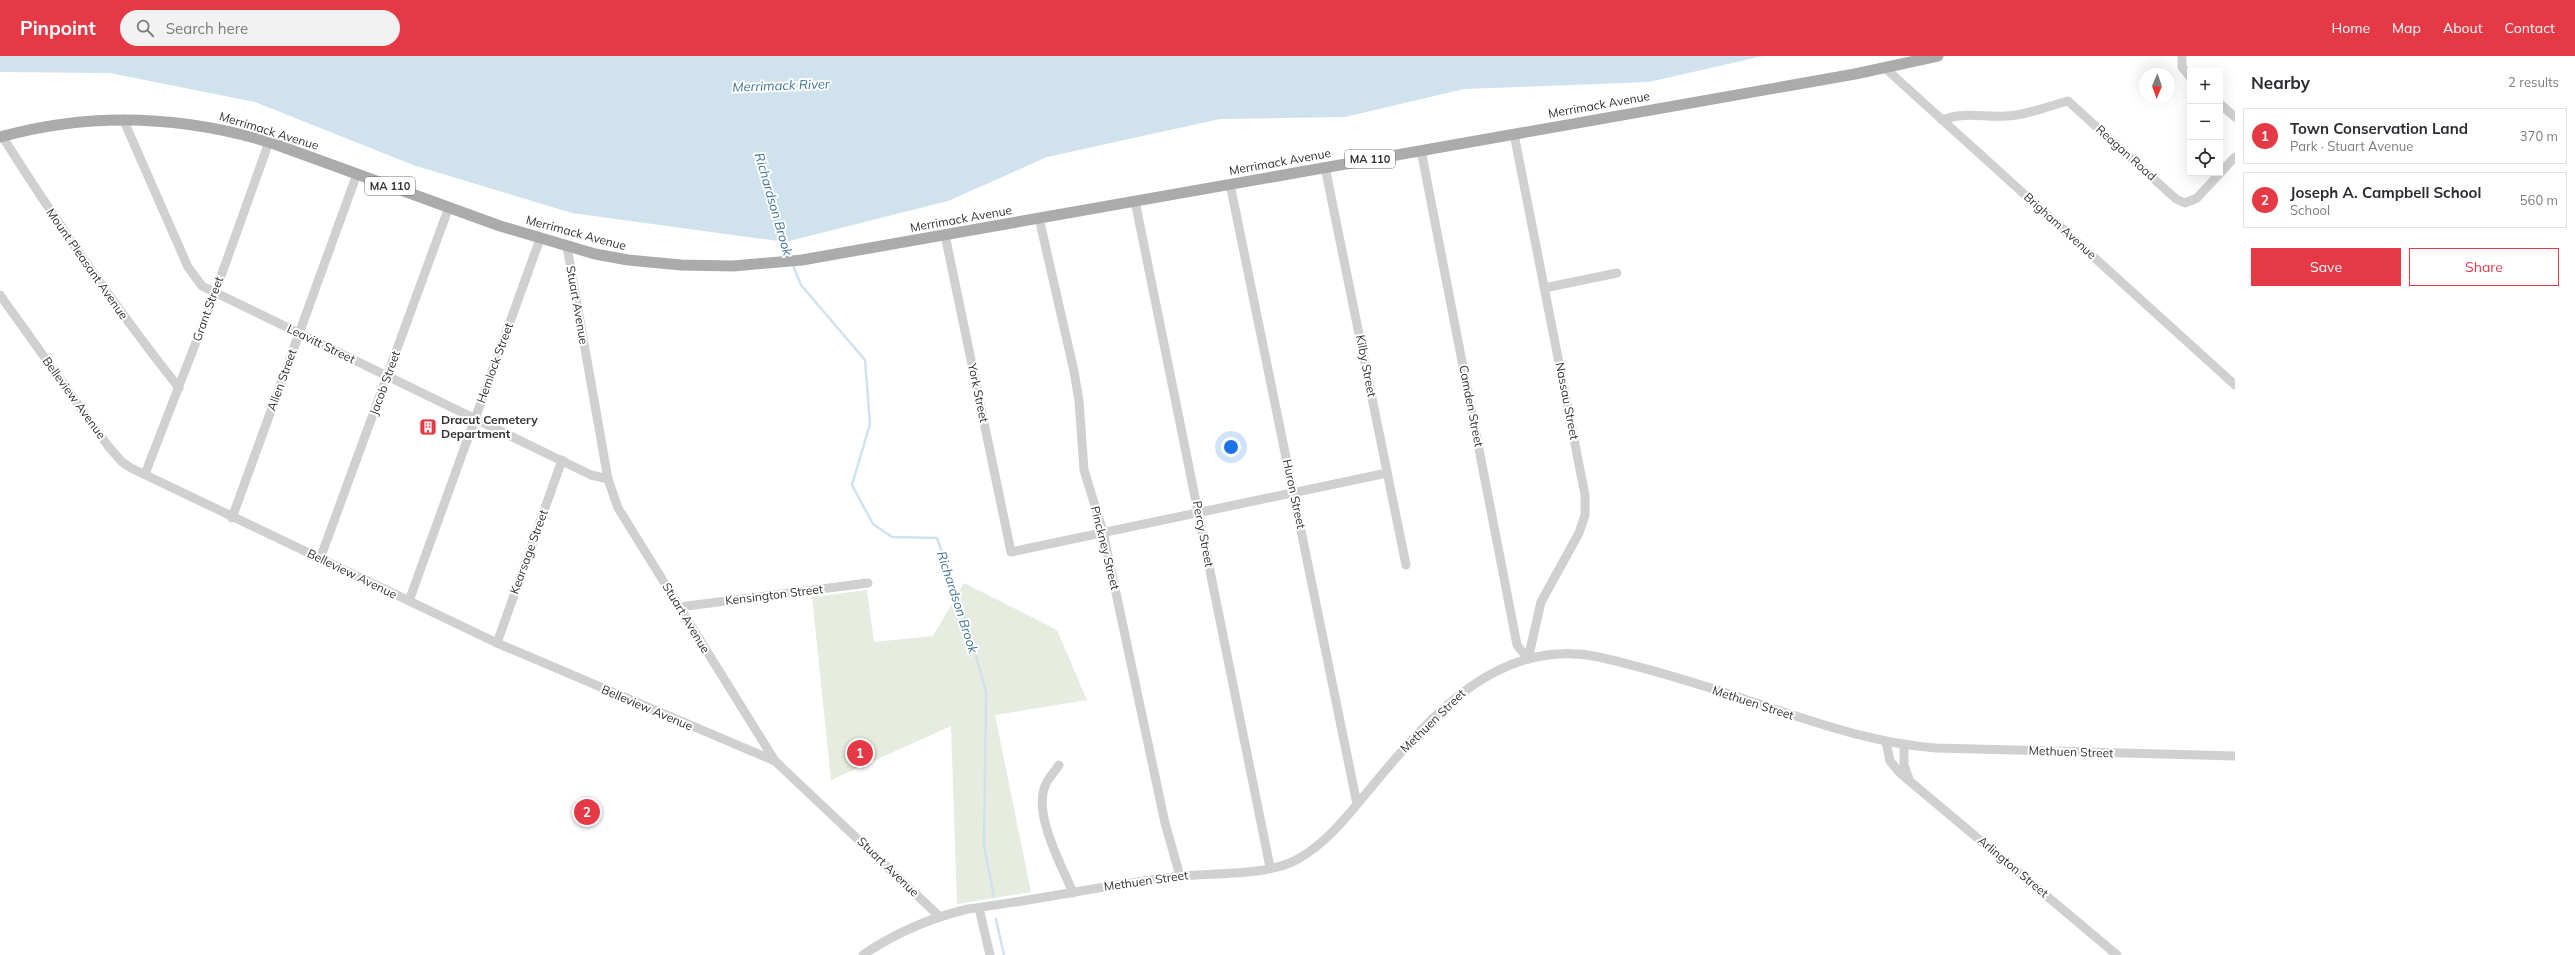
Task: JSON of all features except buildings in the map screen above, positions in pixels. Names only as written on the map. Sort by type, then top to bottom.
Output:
[{"type":"main road","name":"Merrimack Avenue","points":[[1,136],[55,124],[123,119],[185,122],[241,134],[268,142],[449,207],[567,247],[628,260],[672,265],[727,266],[780,263],[802,260],[1885,68],[1938,56]]},
{"type":"street","points":[[2182,56],[2182,67],[2187,73]]},
{"type":"street","name":"Brigham Avenue","points":[[1885,68],[2235,385]]},
{"type":"street","name":"Reagan Road","points":[[1942,120],[1964,114],[2007,116],[2018,115],[2068,101],[2176,199],[2185,203],[2198,198],[2235,157]]},
{"type":"street","points":[[2223,107],[2235,117]]},
{"type":"street","name":"Leavitt Street","points":[[123,119],[188,267],[202,286],[591,474],[608,479]]},
{"type":"street","name":"Nassau Street","points":[[1514,134],[1577,449],[1585,505],[1583,524],[1579,533],[1541,602],[1528,659]]},
{"type":"street","name":"Mount Pleasant Avenue","points":[[1,136],[53,217],[115,306],[178,388]]},
{"type":"street","name":"Grant Street","points":[[145,474],[215,293],[268,142]]},
{"type":"street","name":"Camden Street","points":[[1421,150],[1517,645],[1528,659]]},
{"type":"street","name":"Kilby Street","points":[[1325,167],[1406,565]]},
{"type":"street","name":"Allen Street","points":[[232,518],[357,174]]},
{"type":"street","name":"Huron Street","points":[[1230,184],[1357,804]]},
{"type":"street","name":"Percy Street","points":[[1135,201],[1270,867]]},
{"type":"street","name":"Jacob Street","points":[[320,559],[449,207]]},
{"type":"street","name":"Pinckney Street","points":[[1039,218],[1074,371],[1079,401],[1084,470],[1103,532],[1164,822],[1180,876]]},
{"type":"street","name":"York Street","points":[[944,235],[1011,552],[1103,532]]},
{"type":"street","name":"Hemlock Street","points":[[408,601],[540,238]]},
{"type":"street","name":"Stuart Avenue","points":[[567,247],[608,479],[618,508],[774,761],[940,917]]},
{"type":"street","points":[[1544,288],[1617,274]]},
{"type":"street","name":"Belleview Avenue","points":[[0,295],[122,462],[232,518],[496,643],[774,761]]},
{"type":"street","name":"Kearsage Street","points":[[496,643],[562,460]]},
{"type":"street","points":[[1103,532],[1388,473]]},
{"type":"street","name":"Kensington Street","points":[[679,607],[868,583]]},
{"type":"street","name":"Methuen Street","points":[[863,955],[907,930],[940,917],[979,908],[1180,876],[1270,867],[1296,860],[1320,845],[1409,742],[1452,700],[1486,676],[1513,663],[1528,659],[1570,654],[1599,657],[1727,694],[1842,731],[1904,745],[1936,748],[2235,756]]},
{"type":"street","name":"Arlington Street","points":[[1886,742],[1890,761],[1900,773],[2117,955]]},
{"type":"street","points":[[1904,745],[1904,765],[1909,779]]},
{"type":"street","points":[[1059,765],[1043,790],[1045,819],[1051,843],[1073,893]]},
{"type":"street","points":[[979,908],[990,955]]},
{"type":"shaded area","points":[[964,583],[1057,630],[1087,700],[995,715],[1031,892],[957,904],[951,726],[831,780],[812,597],[867,590],[874,642],[933,636]]},
{"type":"water","name":"Merrimack River","points":[[0,56],[1763,56],[1649,82],[1464,89],[1345,117],[1220,119],[1047,157],[948,201],[785,242],[572,213],[413,165],[255,102],[110,73],[0,72]]},
{"type":"waterway","name":"Richardson Brook","points":[[782,239],[789,257]]},
{"type":"waterway","name":"Richardson Brook","points":[[792,263],[801,285],[865,360],[870,424],[852,485],[873,524],[892,537],[937,538],[968,628],[986,692],[984,846],[994,897]]},
{"type":"waterway","name":"Richardson Brook","points":[[996,919],[1004,955]]},
{"type":"place","name":"Dracut Cemetery Department","points":[[428,427]]},
{"type":"place","name":"Town Conservation Land","points":[[860,753]]},
{"type":"place","name":"Joseph A. Campbell School","points":[[587,812]]}]
